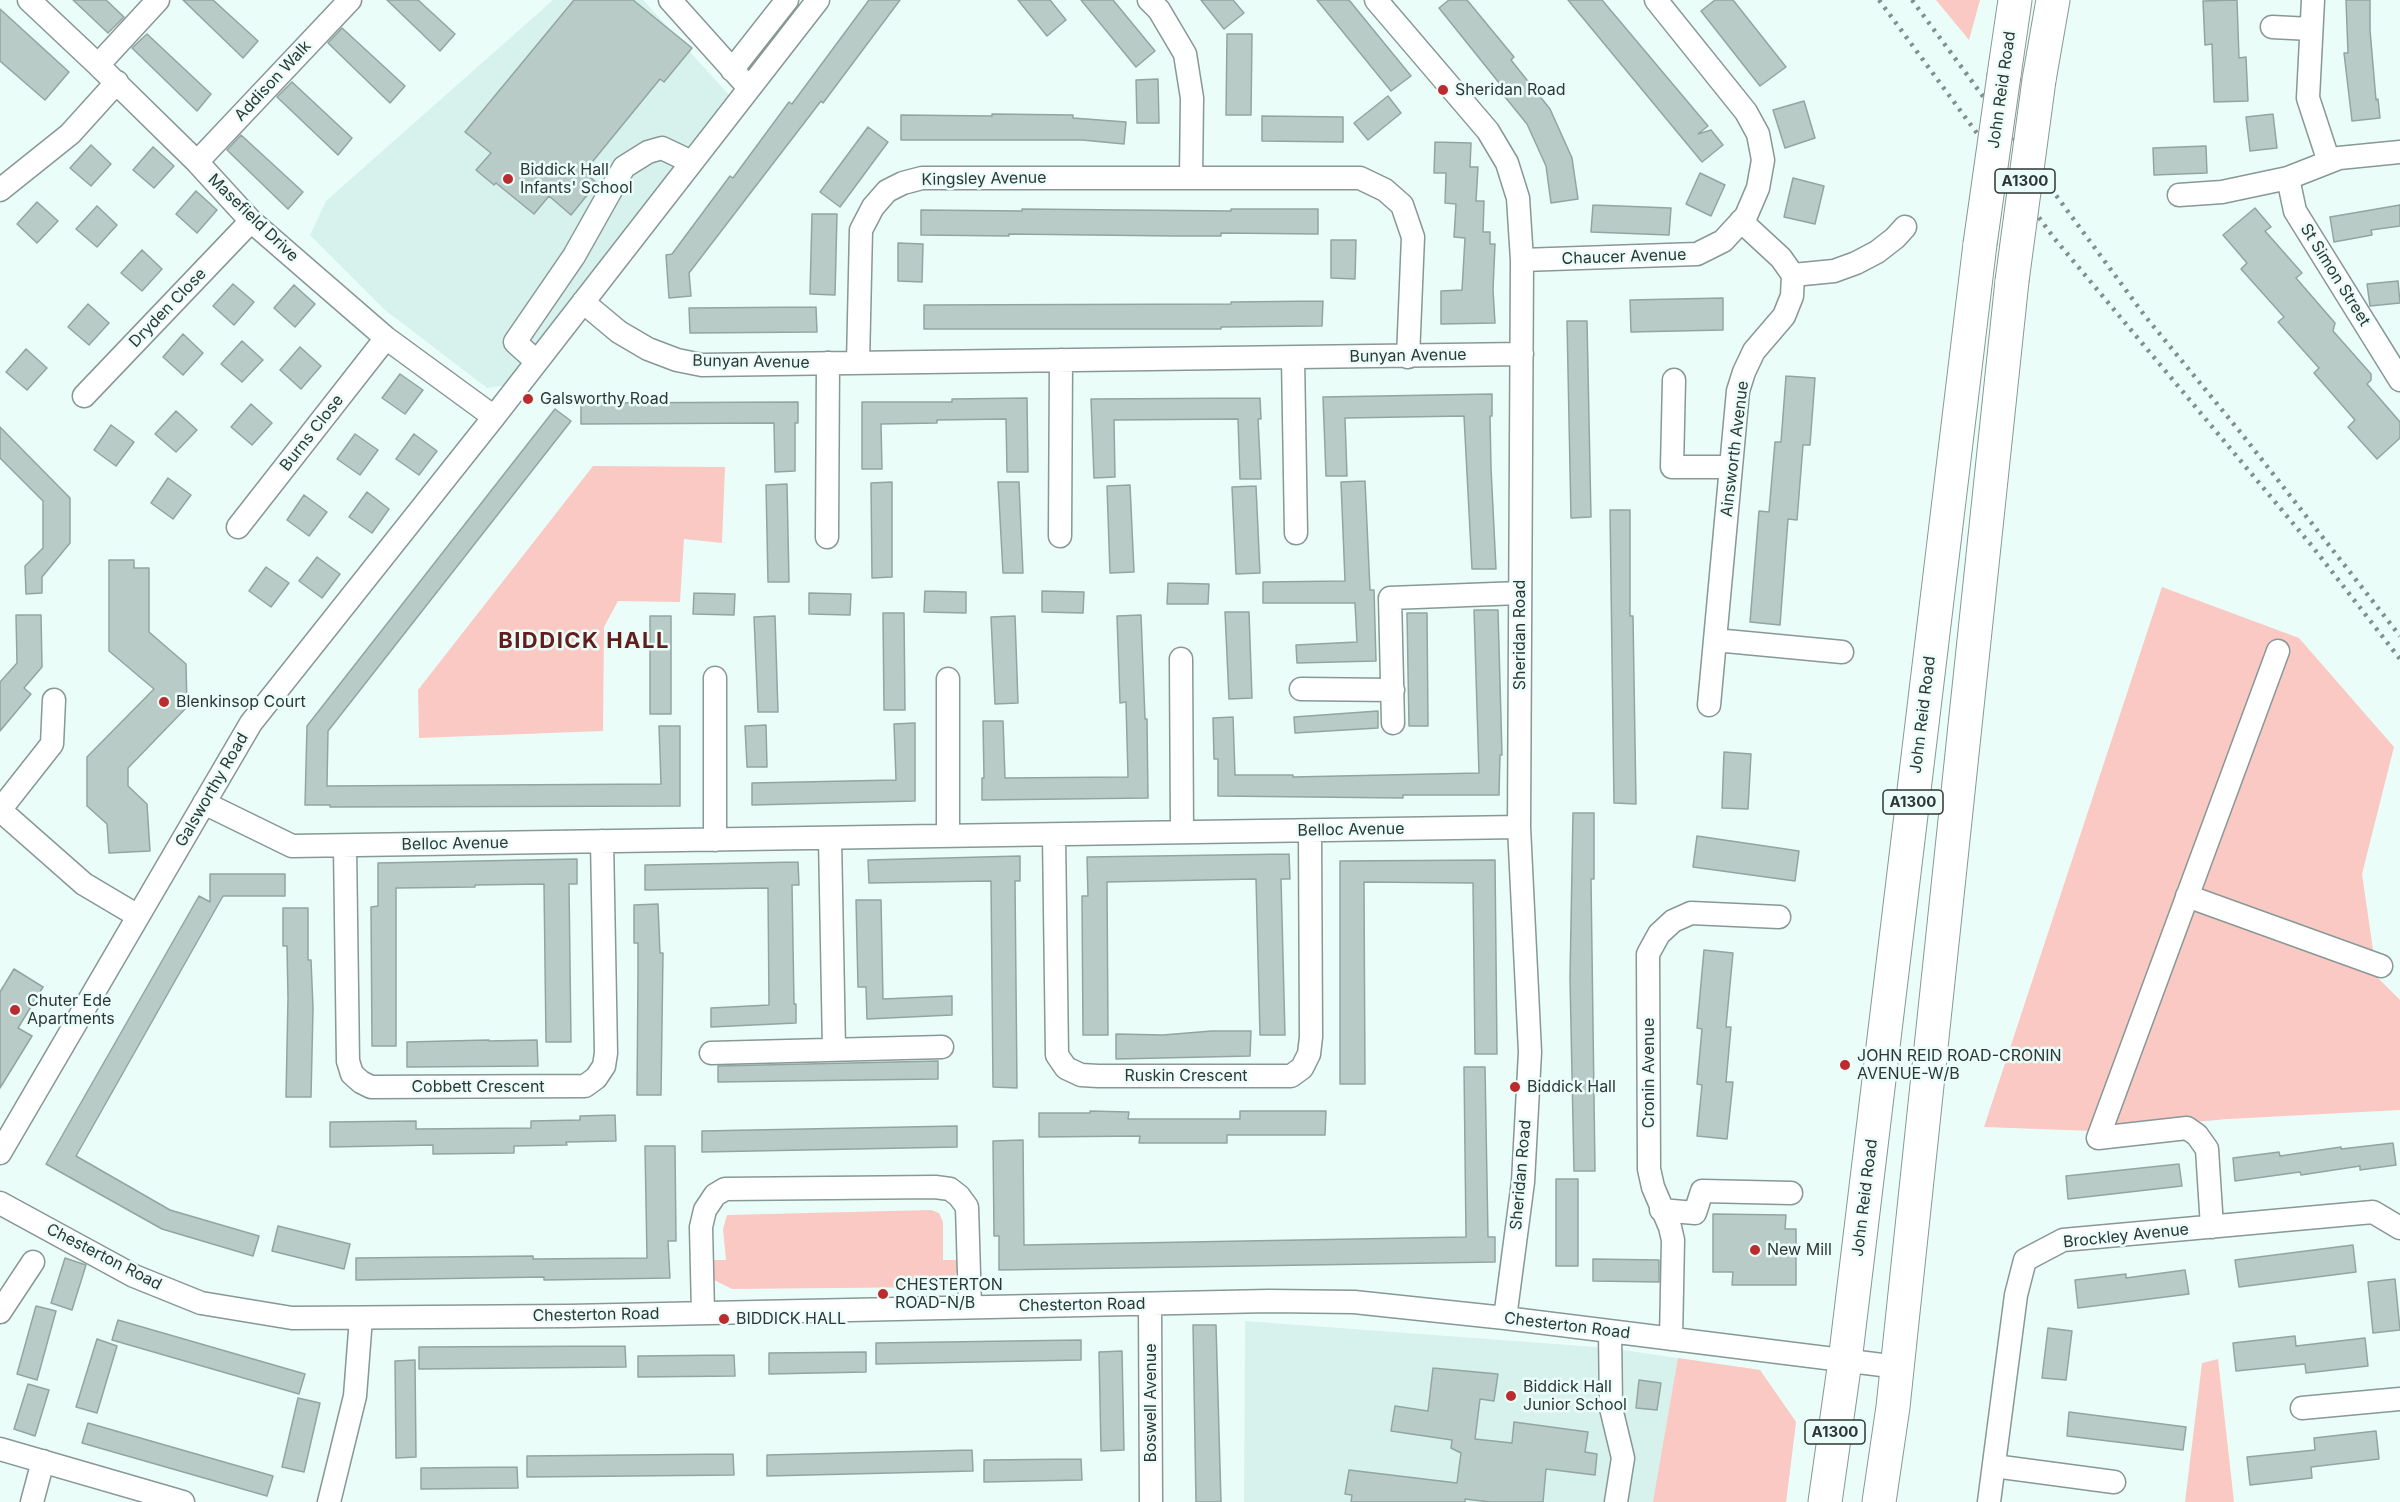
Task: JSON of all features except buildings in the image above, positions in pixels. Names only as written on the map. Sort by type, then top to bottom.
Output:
[{"type":"highway","name":"John Reid Road","points":[[1825,1502],[1845,1361],[1980,244],[2015,0]]},
{"type":"highway","name":"A1300","points":[[1879,1502],[1898,1367],[2012,281],[2039,80],[2053,0]]},
{"type":"street","name":"Masefield Drive","points":[[29,0],[117,82],[197,162],[251,221],[386,338],[494,417]]},
{"type":"street","points":[[98,65],[158,0]]},
{"type":"street","name":"Addison Walk","points":[[197,162],[350,0]]},
{"type":"street","points":[[670,0],[748,88]]},
{"type":"street","points":[[732,70],[787,0]]},
{"type":"street","name":"Galsworthy Road","points":[[0,1153],[251,723],[494,417],[818,0]]},
{"type":"street","points":[[1149,0],[1159,10],[1185,54],[1192,98],[1191,178]]},
{"type":"street","name":"Sheridan Road","points":[[1376,0],[1488,131],[1507,163],[1518,198],[1522,260],[1519,827],[1530,1052],[1523,1182],[1505,1317]]},
{"type":"street","name":"Chaucer Avenue","points":[[1522,260],[1697,254],[1723,241],[1741,221],[1758,188],[1764,160],[1758,134],[1746,112],[1656,0]]},
{"type":"street","points":[[2313,0],[2308,98],[2330,162]]},
{"type":"street","points":[[2272,27],[2311,29]]},
{"type":"street","points":[[0,190],[70,134],[117,82]]},
{"type":"street","points":[[536,362],[515,342],[574,256],[624,167],[648,152],[662,148],[683,158],[689,165]]},
{"type":"street","points":[[2179,195],[2202,195],[2288,178],[2339,158],[2400,152]]},
{"type":"street","name":"Kingsley Avenue","points":[[858,363],[861,230],[873,207],[887,191],[903,183],[922,178],[1360,178],[1384,190],[1402,205],[1413,237],[1408,357]]},
{"type":"street","name":"St Simon Street","points":[[2288,178],[2295,211],[2397,370]]},
{"type":"street","name":"Dryden Close","points":[[84,396],[251,221]]},
{"type":"street","points":[[1741,221],[1781,258],[1793,275],[1834,271],[1856,263],[1877,252],[1905,227]]},
{"type":"street","name":"Ainsworth Avenue","points":[[1709,705],[1738,391],[1754,351],[1784,316],[1792,296],[1793,275]]},
{"type":"street","name":"Bunyan Avenue","points":[[583,302],[620,332],[648,349],[677,360],[702,365],[1522,354]]},
{"type":"street","name":"Burns Close","points":[[238,527],[386,338]]},
{"type":"street","points":[[1293,358],[1296,533]]},
{"type":"street","points":[[1060,536],[1061,360]]},
{"type":"street","name":"Bunyan Avenue","points":[[827,537],[828,363]]},
{"type":"street","points":[[1674,380],[1672,467],[1731,466]]},
{"type":"street","points":[[1393,723],[1390,598],[1520,593]]},
{"type":"street","points":[[1715,640],[1842,652]]},
{"type":"street","points":[[2212,1227],[2207,1149],[2197,1135],[2187,1128],[2098,1138],[2278,651]]},
{"type":"street","points":[[1181,660],[1182,832]]},
{"type":"street","points":[[715,678],[716,840]]},
{"type":"street","points":[[948,679],[948,836]]},
{"type":"street","points":[[1302,689],[1393,690]]},
{"type":"street","points":[[54,700],[52,744],[0,810],[84,884],[138,916]]},
{"type":"street","name":"Belloc Avenue","points":[[204,803],[292,846],[1519,827]]},
{"type":"street","name":"Ruskin Crescent","points":[[1054,835],[1057,1055],[1066,1068],[1081,1075],[1098,1076],[1291,1076],[1302,1068],[1309,1054],[1311,1037],[1310,831]]},
{"type":"street","points":[[830,838],[834,1049]]},
{"type":"street","name":"Cobbett Crescent","points":[[345,846],[348,1060],[352,1074],[370,1087],[585,1086],[596,1078],[604,1066],[606,1053],[602,841]]},
{"type":"street","points":[[2187,896],[2381,966]]},
{"type":"street","name":"Cronin Avenue","points":[[1671,1339],[1673,1240],[1653,1187],[1649,1169],[1648,954],[1659,934],[1673,921],[1691,913],[1779,917]]},
{"type":"street","points":[[711,1053],[942,1047]]},
{"type":"street","points":[[703,1313],[701,1227],[705,1210],[715,1195],[725,1189],[935,1187],[950,1189],[967,1207],[970,1308]]},
{"type":"street","points":[[1661,1210],[1695,1213],[1702,1191],[1791,1193]]},
{"type":"street","name":"Chesterton Road","points":[[0,1203],[134,1276],[201,1303],[292,1318],[703,1313],[1269,1301],[1354,1302],[1505,1317],[1898,1367]]},
{"type":"street","name":"Brockley Avenue","points":[[1989,1502],[2016,1295],[2025,1260],[2062,1240],[2373,1212],[2400,1228]]},
{"type":"street","points":[[0,1312],[33,1262]]},
{"type":"street","name":"Boswell Avenue","points":[[1150,1304],[1151,1502]]},
{"type":"street","points":[[331,1502],[355,1396],[361,1318]]},
{"type":"street","points":[[1610,1331],[1611,1408],[1623,1458],[1616,1502]]},
{"type":"street","points":[[2302,1408],[2400,1399]]},
{"type":"street","points":[[0,1449],[183,1502]]},
{"type":"street","points":[[32,1502],[44,1461]]},
{"type":"street","points":[[1994,1466],[2114,1482]]},
{"type":"shaded area","name":"Biddick Hall Infants' School","points":[[553,0],[643,0],[730,96],[506,385],[487,388],[385,310],[310,235],[326,201]]},
{"type":"shaded area","points":[[1936,0],[1980,0],[1969,40]]},
{"type":"shaded area","points":[[593,466],[725,467],[722,543],[684,539],[680,602],[618,601],[604,627],[603,731],[419,738],[418,690]]},
{"type":"shaded area","points":[[2162,587],[2299,638],[2394,747],[2362,874],[2377,977],[2400,1000],[2400,1110],[2228,1119],[2093,1131],[1984,1127]]},
{"type":"shaded area","points":[[931,1210],[939,1213],[943,1222],[943,1260],[959,1260],[952,1282],[942,1287],[732,1289],[714,1280],[713,1260],[726,1260],[723,1229],[727,1215]]},
{"type":"shaded area","name":"Biddick Hall Junior School","points":[[1245,1321],[1609,1348],[1760,1370],[1796,1422],[1786,1502],[1244,1502]]},
{"type":"shaded area","points":[[1678,1358],[1760,1370],[1796,1422],[1786,1502],[1653,1502]]},
{"type":"shaded area","points":[[2218,1359],[2234,1502],[2185,1502],[2202,1363]]},
{"type":"railway","points":[[1879,0],[2054,238],[2312,546],[2400,659]]},
{"type":"railway","points":[[1912,0],[2145,316],[2241,433],[2400,636]]},
{"type":"place","name":"Sheridan Road","points":[[1443,90]]},
{"type":"place","name":"Biddick Hall Infants' School","points":[[508,179]]},
{"type":"place","name":"Galsworthy Road","points":[[528,399]]},
{"type":"place","name":"Blenkinsop Court","points":[[164,702]]},
{"type":"place","name":"Chuter Ede Apartments","points":[[15,1010]]},
{"type":"place","name":"JOHN REID ROAD-CRONIN AVENUE-W/B","points":[[1845,1065]]},
{"type":"place","name":"Biddick Hall","points":[[1515,1087]]},
{"type":"place","name":"New Mill","points":[[1755,1250]]},
{"type":"place","name":"CHESTERTON ROAD-N/B","points":[[883,1294]]},
{"type":"place","name":"BIDDICK HALL","points":[[724,1319]]},
{"type":"place","name":"Biddick Hall Junior School","points":[[1511,1396]]},
{"type":"district","name":"BIDDICK HALL","points":[[584,641]]}]
